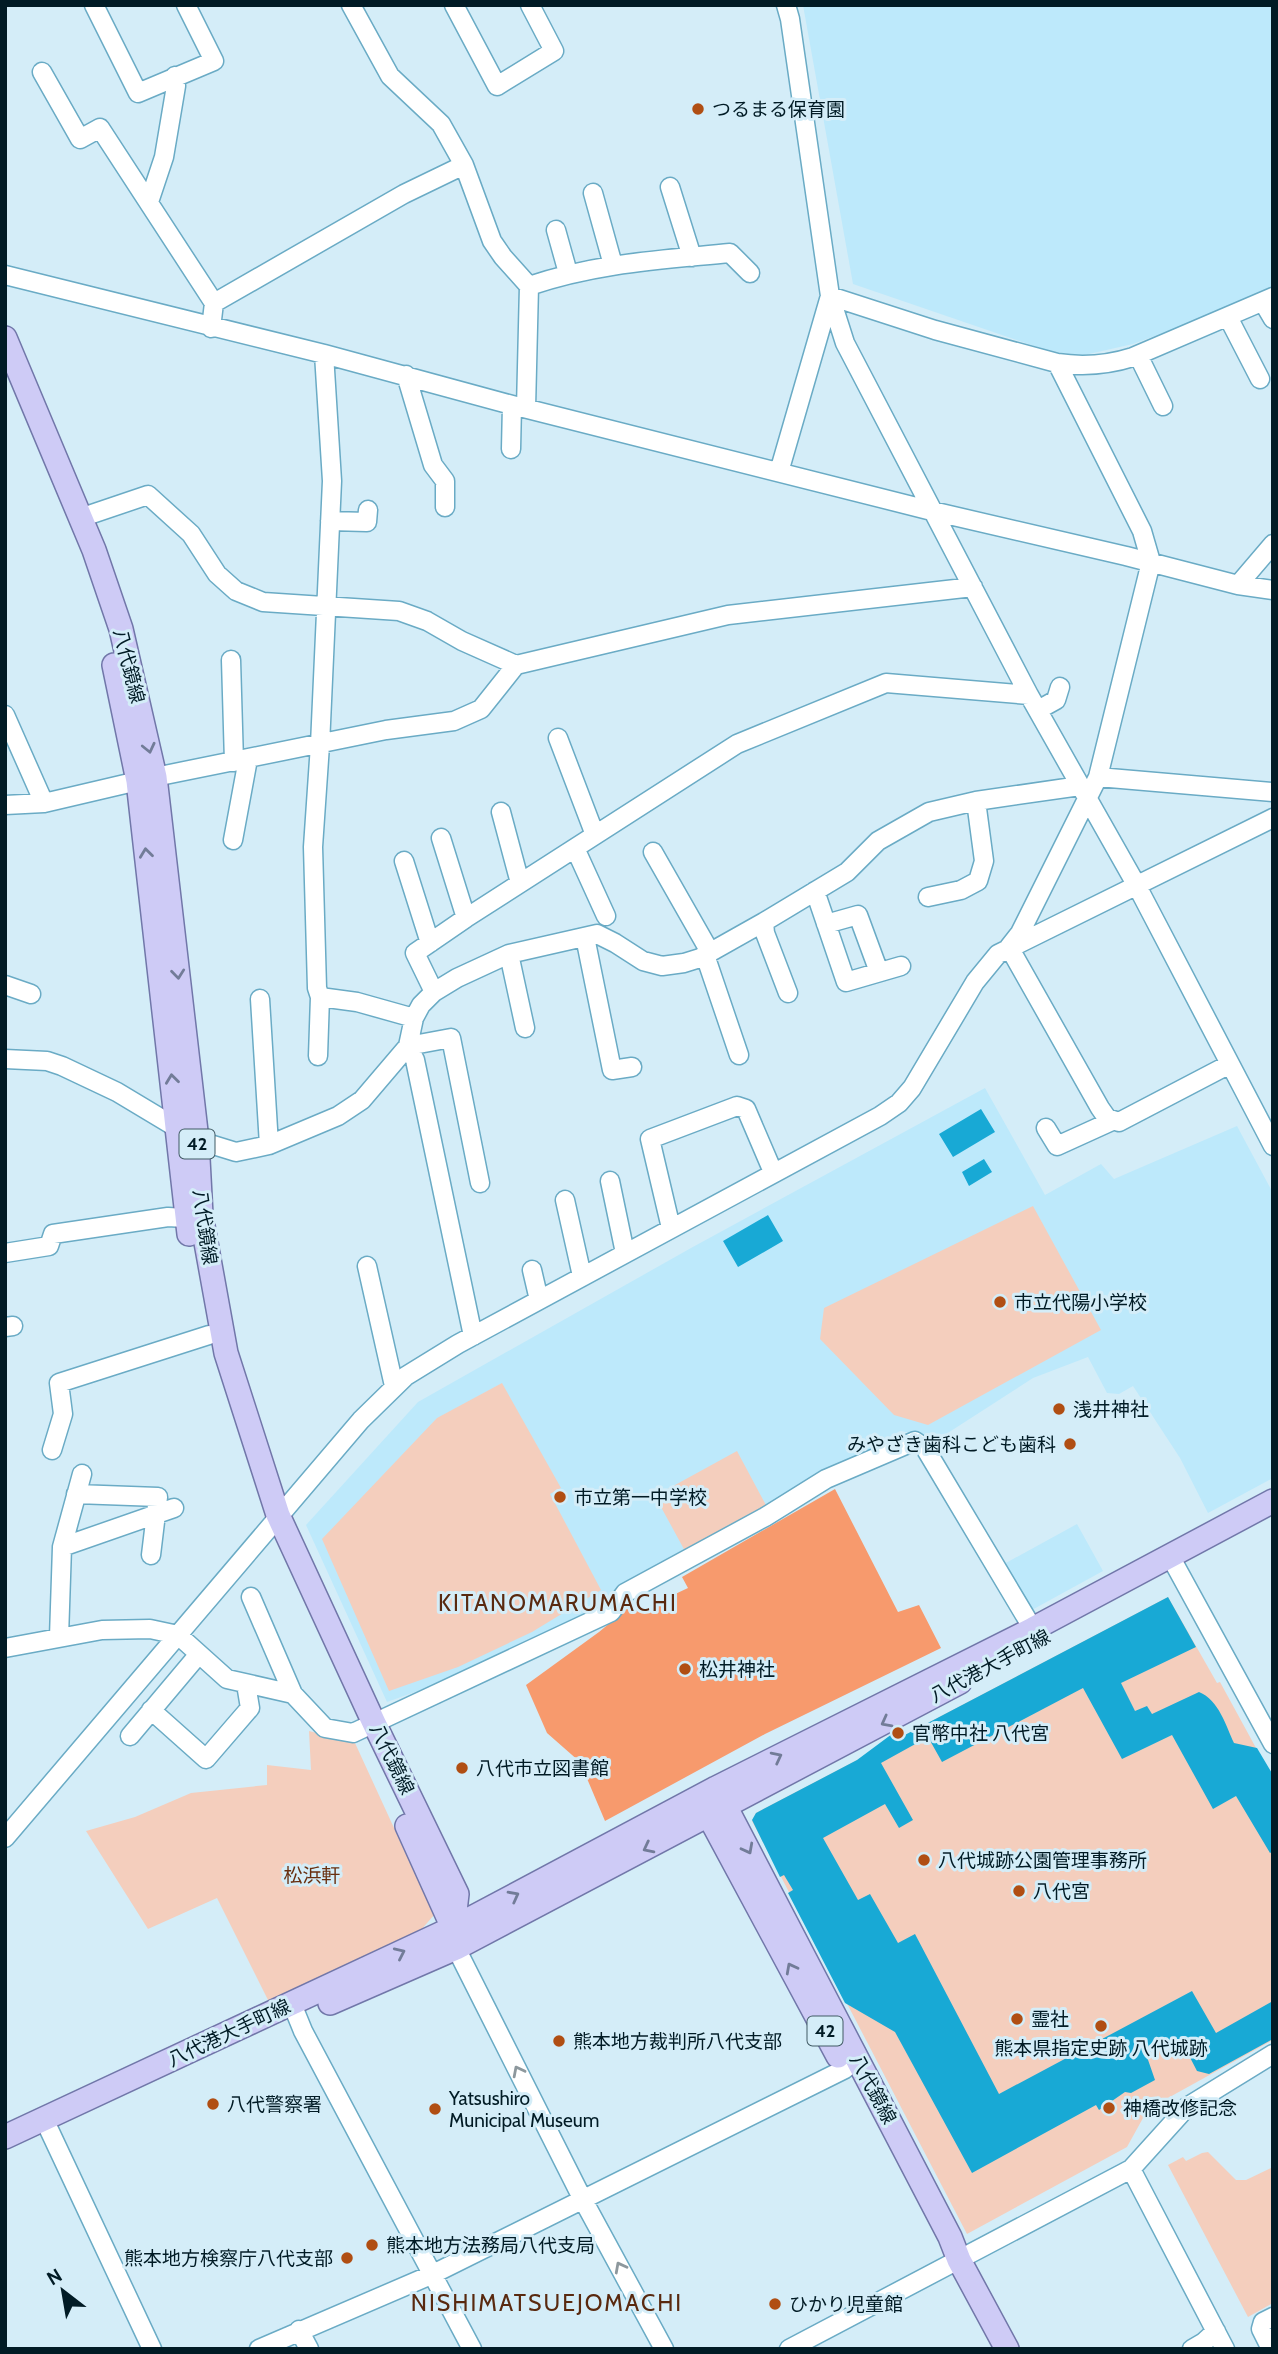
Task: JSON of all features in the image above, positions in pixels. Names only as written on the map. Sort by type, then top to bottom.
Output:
[{"type":"main road","name":"八代鏡線","points":[[5,338],[80,518],[121,629],[147,779],[187,1134],[226,1353],[274,1520],[368,1726],[455,1938]]},
{"type":"main road","name":"八代鏡線","points":[[5,375],[81,556],[108,636],[147,779]]},
{"type":"main road","name":"八代鏡線","points":[[187,1134],[185,1218],[213,1355],[261,1507],[274,1520]]},
{"type":"main road","name":"八代港大手町線","points":[[712,1802],[1174,1562],[1273,1501]]},
{"type":"main road","name":"八代港大手町線","points":[[712,1802],[1033,1629],[1273,1517]]},
{"type":"main road","name":"八代鏡線","points":[[712,1802],[845,2069],[942,2243],[959,2260]]},
{"type":"main road","name":"八代鏡線","points":[[712,1802],[950,2237],[959,2260],[1007,2349]]},
{"type":"main road","points":[[455,1938],[712,1802]]},
{"type":"main road","name":"八代港大手町線","points":[[5,2137],[46,2123],[455,1938]]},
{"type":"main road","name":"八代港大手町線","points":[[5,2149],[46,2123]]},
{"type":"street","points":[[94,5],[138,93],[214,61],[186,5]]},
{"type":"street","points":[[454,5],[497,86],[554,51],[530,5]]},
{"type":"street","points":[[786,5],[830,296],[845,343],[1034,702],[1137,886],[1273,1146]]},
{"type":"street","points":[[354,6],[390,76],[441,124],[464,165],[492,241],[529,286],[519,407],[511,449]]},
{"type":"street","points":[[42,72],[80,139],[100,128],[149,202],[214,303],[211,328]]},
{"type":"street","points":[[149,202],[164,157],[176,86],[175,76]]},
{"type":"street","points":[[214,303],[404,194],[464,165]]},
{"type":"street","points":[[670,187],[692,257]]},
{"type":"street","points":[[593,193],[613,265]]},
{"type":"street","points":[[556,230],[568,273]]},
{"type":"street","points":[[529,286],[568,273],[613,265],[730,253],[750,273]]},
{"type":"street","points":[[5,275],[324,354],[519,407],[932,511],[1152,562],[1238,585],[1273,590]]},
{"type":"street","points":[[830,296],[935,330],[1076,366],[1112,364],[1138,355],[1268,299],[1273,319]]},
{"type":"street","points":[[779,472],[830,296]]},
{"type":"street","points":[[1228,317],[1260,379]]},
{"type":"street","points":[[318,1056],[320,997],[317,988],[313,847],[327,607],[331,481],[324,354]]},
{"type":"street","points":[[1138,355],[1163,406]]},
{"type":"street","points":[[1009,947],[1020,933],[1084,792],[1097,778],[1152,562],[1142,531],[1058,363]]},
{"type":"street","points":[[406,375],[433,464],[445,481],[445,508]]},
{"type":"street","points":[[80,518],[148,495],[191,534],[217,574],[236,591],[263,602],[398,611],[427,621],[462,641],[516,665],[728,615],[973,587]]},
{"type":"street","points":[[330,521],[367,522],[368,510]]},
{"type":"street","points":[[1238,585],[1273,544]]},
{"type":"street","points":[[231,660],[241,760],[232,840]]},
{"type":"street","points":[[5,805],[44,803],[386,730],[454,721],[481,709],[516,665]]},
{"type":"street","points":[[434,992],[415,953],[737,744],[886,683],[1034,702],[1056,700],[1060,687]]},
{"type":"street","points":[[5,715],[44,803]]},
{"type":"street","points":[[558,738],[595,835]]},
{"type":"street","points":[[1097,778],[1273,792]]},
{"type":"street","points":[[5,1059],[47,1061],[62,1066],[117,1092],[187,1134],[236,1152],[269,1145],[338,1116],[362,1100],[408,1046],[414,1018],[421,1005],[434,992],[509,954],[597,934],[643,961],[662,966],[684,963],[708,954],[847,872],[878,841],[929,812],[976,801],[1084,792]]},
{"type":"street","points":[[928,897],[961,890],[978,881],[984,861],[976,801]]},
{"type":"street","points":[[501,812],[520,883]]},
{"type":"street","points":[[5,1838],[274,1520],[361,1420],[406,1376],[582,1276],[880,1116],[900,1103],[912,1088],[975,982],[998,954],[1273,818]]},
{"type":"street","points":[[441,838],[466,918]]},
{"type":"street","points":[[575,848],[606,916]]},
{"type":"street","points":[[653,852],[708,954],[739,1055]]},
{"type":"street","points":[[404,861],[430,943]]},
{"type":"street","points":[[816,891],[846,982],[901,966]]},
{"type":"street","points":[[827,924],[859,915],[878,972]]},
{"type":"street","points":[[764,922],[765,933],[788,993]]},
{"type":"street","points":[[585,937],[612,1070],[632,1067]]},
{"type":"street","points":[[1009,947],[1100,1108],[1112,1121]]},
{"type":"street","points":[[509,954],[525,1028]]},
{"type":"street","points":[[5,985],[31,994]]},
{"type":"street","points":[[320,997],[357,1002],[414,1018]]},
{"type":"street","points":[[260,999],[269,1145]]},
{"type":"street","points":[[408,1046],[451,1038],[480,1183]]},
{"type":"street","points":[[408,1046],[415,1060],[473,1336]]},
{"type":"street","points":[[1046,1128],[1057,1146],[1112,1121],[1119,1122],[1230,1064]]},
{"type":"street","points":[[671,1228],[650,1139],[737,1106],[746,1109],[773,1172]]},
{"type":"street","points":[[610,1181],[625,1253]]},
{"type":"street","points":[[565,1200],[582,1276]]},
{"type":"street","points":[[5,1253],[49,1246],[53,1234],[168,1217],[185,1218]]},
{"type":"street","points":[[367,1266],[394,1386]]},
{"type":"street","points":[[532,1270],[539,1300]]},
{"type":"street","points":[[52,1450],[63,1414],[59,1383],[209,1335]]},
{"type":"street","points":[[251,1597],[293,1695],[325,1728],[353,1733],[611,1612],[625,1593],[765,1517],[827,1479],[915,1441],[925,1448],[1033,1629]]},
{"type":"street","points":[[59,1637],[62,1547],[82,1474]]},
{"type":"street","points":[[76,1494],[158,1497],[151,1555]]},
{"type":"street","points":[[62,1547],[174,1508]]},
{"type":"street","points":[[1174,1562],[1273,1744]]},
{"type":"street","points":[[5,1648],[103,1630],[150,1629],[178,1635],[227,1679],[293,1695]]},
{"type":"street","points":[[130,1736],[199,1654]]},
{"type":"street","points":[[151,1710],[206,1759],[250,1708],[246,1684]]},
{"type":"street","points":[[455,1938],[582,2198],[664,2349]]},
{"type":"street","points":[[294,2011],[472,2349]]},
{"type":"street","points":[[789,2349],[1131,2169],[1187,2107],[1273,2054]]},
{"type":"street","points":[[259,2349],[431,2275],[845,2069]]},
{"type":"street","points":[[46,2123],[152,2349]]},
{"type":"street","points":[[1131,2169],[1225,2349]]},
{"type":"street","points":[[1271,2349],[1261,2329],[1264,2322],[1273,2317]]},
{"type":"street","points":[[299,2330],[309,2349]]},
{"type":"street","points":[[1192,2349],[1216,2330]]},
{"type":"shaded area","points":[[803,5],[1273,5],[1273,288],[1257,298],[1133,344],[1080,356],[1046,350],[853,284]]},
{"type":"shaded area","points":[[985,1088],[1045,1195],[1101,1164],[1114,1179],[1237,1126],[1273,1193],[1273,1478],[1208,1513],[1180,1458],[1133,1386],[1119,1394],[1107,1393],[1088,1357],[1033,1378],[940,1438],[900,1431],[610,1608],[479,1669],[387,1702],[306,1525],[418,1402],[691,1248]]},
{"type":"shaded area","points":[[835,1489],[898,1612],[919,1605],[941,1648],[765,1734],[605,1821],[580,1762],[547,1733],[526,1685],[633,1604],[639,1611],[688,1588],[682,1577]]},
{"type":"shaded area","points":[[1077,1524],[1103,1571],[1030,1611],[1004,1564]]},
{"type":"green space","points":[[1033,1206],[1101,1330],[928,1425],[894,1415],[820,1339],[824,1308]]},
{"type":"green space","points":[[502,1383],[561,1488],[550,1494],[601,1590],[532,1632],[458,1667],[389,1691],[322,1539],[437,1418]]},
{"type":"green space","points":[[737,1451],[767,1507],[685,1551],[655,1496]]},
{"type":"green space","points":[[1168,1597],[1217,1683],[1220,1682],[1273,1779],[1273,2040],[1148,2109],[1127,2147],[967,2234],[752,1821],[756,1813]]},
{"type":"green space","name":"松浜軒","points":[[309,1731],[355,1743],[434,1915],[421,1930],[270,2004],[217,1898],[148,1929],[86,1831],[135,1817],[191,1793],[267,1785],[267,1765],[311,1770]]},
{"type":"green space","points":[[1208,2152],[1236,2180],[1246,2180],[1273,2167],[1273,2303],[1248,2317],[1168,2165],[1183,2157],[1186,2161]]},
{"type":"water","points":[[981,1109],[995,1132],[953,1157],[939,1134]]},
{"type":"water","points":[[984,1159],[992,1172],[969,1186],[962,1172]]},
{"type":"water","points":[[768,1215],[783,1241],[738,1267],[723,1241]]},
{"type":"water","points":[[1168,1597],[1196,1647],[1121,1683],[1135,1711],[1147,1706],[1152,1714],[1199,1692],[1217,1707],[1234,1743],[1257,1748],[1273,1775],[1273,1851],[1270,1853],[1236,1796],[1213,1809],[1172,1735],[1122,1759],[1083,1688],[942,1762],[928,1737],[881,1763],[913,1820],[899,1828],[885,1804],[823,1838],[858,1900],[870,1894],[898,1943],[915,1934],[999,2094],[1192,1991],[1216,2033],[1273,2001],[1273,2039],[1209,2074],[1197,2071],[1181,2040],[1146,2054],[1155,2080],[1131,2093],[1125,2092],[1099,2110],[1096,2105],[972,2173],[895,2032],[845,2003],[788,1893],[793,1890],[784,1875],[780,1877],[752,1820],[756,1813],[857,1760],[892,1734],[901,1737]]},
{"type":"place","name":"つるまる保育園","points":[[698,109]]},
{"type":"place","name":"市立代陽小学校","points":[[1000,1302]]},
{"type":"place","name":"浅井神社","points":[[1059,1409]]},
{"type":"place","name":"みやざき歯科こども歯科","points":[[1070,1444]]},
{"type":"place","name":"市立第一中学校","points":[[560,1497]]},
{"type":"place","name":"松井神社","points":[[685,1669]]},
{"type":"place","name":"官幣中社 八代宮","points":[[898,1733]]},
{"type":"place","name":"八代市立図書館","points":[[462,1768]]},
{"type":"place","name":"八代城跡公園管理事務所","points":[[924,1860]]},
{"type":"place","name":"八代宮","points":[[1019,1891]]},
{"type":"place","name":"霊社","points":[[1017,2019]]},
{"type":"place","name":"熊本県指定史跡 八代城跡","points":[[1101,2026]]},
{"type":"place","name":"熊本地方裁判所八代支部","points":[[559,2041]]},
{"type":"place","name":"八代警察署","points":[[213,2104]]},
{"type":"place","name":"神橋改修記念","points":[[1109,2108]]},
{"type":"place","name":"Yatsushiro Municipal Museum","points":[[435,2109]]},
{"type":"place","name":"熊本地方法務局八代支局","points":[[372,2245]]},
{"type":"place","name":"熊本地方検察庁八代支部","points":[[347,2258]]},
{"type":"place","name":"ひかり児童館","points":[[775,2304]]},
{"type":"district","name":"KITANOMARUMACHI","points":[[558,1603]]},
{"type":"district","name":"NISHIMATSUEJOMACHI","points":[[547,2303]]}]
